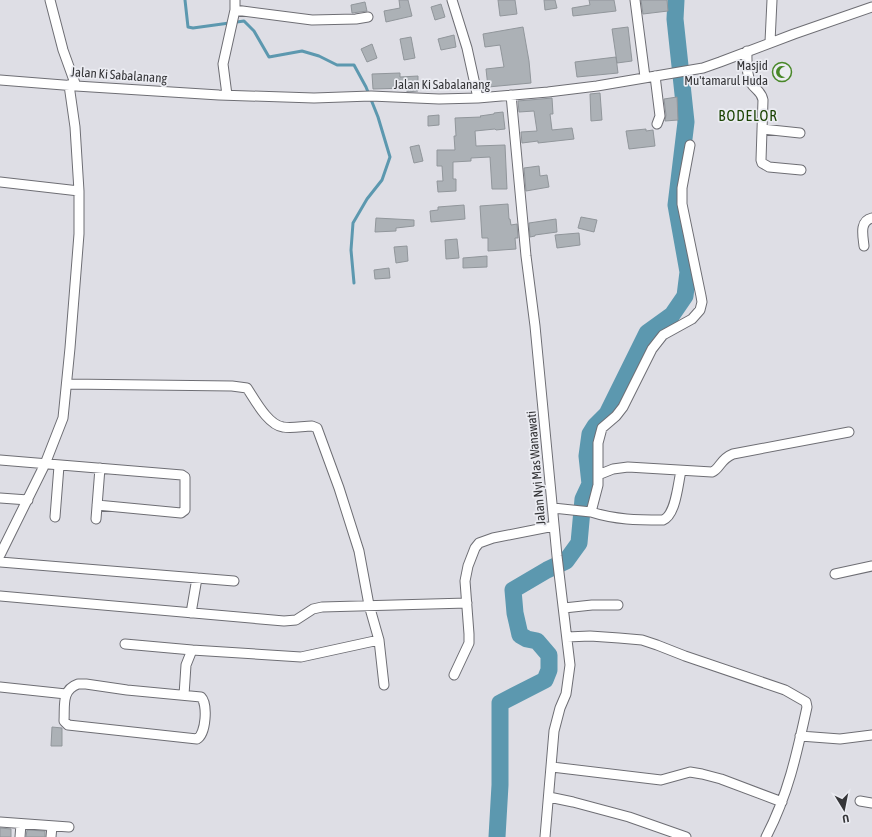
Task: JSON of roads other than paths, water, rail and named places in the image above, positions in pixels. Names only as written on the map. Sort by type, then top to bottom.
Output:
[{"type":"street","points":[[0,555],[45,464],[63,418],[67,384],[79,234],[79,191],[72,86],[50,0]]},
{"type":"street","points":[[227,95],[224,64],[234,14],[235,0]]},
{"type":"street","points":[[452,0],[466,48],[478,98]]},
{"type":"street","points":[[635,0],[645,77]]},
{"type":"street","points":[[770,42],[772,0]]},
{"type":"street","name":"Jalan Ki Sabalanang","points":[[0,80],[72,86],[227,95],[314,98],[369,96],[438,99],[478,98],[583,87],[676,73],[720,62],[770,42],[872,7]]},
{"type":"street","points":[[234,14],[306,20],[356,19],[368,17]]},
{"type":"street","points":[[747,51],[749,79],[751,84],[761,93],[763,100],[762,164],[769,167],[801,170]]},
{"type":"street","points":[[655,76],[660,116],[657,124]]},
{"type":"street","name":"Jalan Nyi Mas Wanawati","points":[[511,95],[559,578],[564,608],[570,666],[566,694],[560,708],[554,731],[545,837]]},
{"type":"street","points":[[762,129],[800,133]]},
{"type":"street","points":[[590,512],[597,494],[598,443],[602,428],[616,416],[622,407],[652,349],[664,335],[692,319],[700,310],[702,302],[701,296],[682,204],[682,188],[690,145]]},
{"type":"street","points":[[0,182],[79,191]]},
{"type":"street","points":[[864,246],[862,232],[864,224],[868,219],[872,218]]},
{"type":"street","points":[[67,384],[232,386],[247,388],[263,412],[273,422],[282,427],[312,426],[317,428],[359,551],[369,605],[379,640],[384,685]]},
{"type":"street","points":[[598,475],[628,467],[712,472],[716,471],[725,457],[733,454],[849,432]]},
{"type":"street","points":[[0,460],[182,475],[185,479],[185,510],[181,513],[97,505]]},
{"type":"street","points":[[56,517],[59,466]]},
{"type":"street","points":[[96,519],[100,468]]},
{"type":"street","points":[[553,508],[590,512],[618,519],[667,519],[673,509],[681,471]]},
{"type":"street","points":[[0,498],[28,500]]},
{"type":"street","points":[[454,675],[469,643],[465,581],[470,559],[475,548],[479,543],[493,538],[554,526]]},
{"type":"street","points":[[0,562],[234,581]]},
{"type":"street","points":[[835,574],[872,566]]},
{"type":"street","points":[[191,613],[197,578]]},
{"type":"street","points":[[0,596],[284,621],[296,620],[313,609],[322,607],[467,603]]},
{"type":"street","points":[[564,608],[592,605],[618,605]]},
{"type":"street","points":[[567,637],[590,636],[642,640],[657,644],[685,656],[785,690],[806,702],[807,706],[791,777],[782,802],[766,837]]},
{"type":"street","points":[[125,644],[301,657],[379,640]]},
{"type":"street","points":[[184,695],[186,665],[192,650]]},
{"type":"street","points":[[78,684],[86,684],[127,690],[201,697],[204,700],[204,730],[201,737],[197,740],[68,725],[64,721],[66,694],[73,686],[78,684]]},
{"type":"street","points":[[0,687],[66,694]]},
{"type":"street","points":[[800,736],[840,739],[872,735]]},
{"type":"street","points":[[552,767],[661,780],[690,772],[722,779],[782,802]]},
{"type":"street","points":[[548,797],[629,817],[686,837]]},
{"type":"street","points":[[860,801],[872,803]]},
{"type":"street","points":[[0,822],[69,827]]},
{"type":"street","points":[[20,837],[21,824]]},
{"type":"street","points":[[51,837],[52,826]]},
{"type":"waterway","points":[[185,0],[188,27],[193,28],[244,21],[254,31],[269,57],[302,51],[319,56],[337,65],[354,65],[366,87],[378,117],[390,157],[382,180],[367,199],[353,223],[351,250],[354,283]]},
{"type":"waterway","points":[[497,837],[500,785],[500,703],[545,680],[549,670],[549,655],[537,641],[527,639],[520,635],[515,613],[513,590],[547,570],[566,561],[579,543],[583,499],[590,484],[587,456],[590,434],[595,426],[607,414],[647,333],[672,315],[685,296],[688,272],[676,205],[686,122],[675,19],[676,0]]},
{"type":"place","name":"Masjid Mu'tamarul Huda","points":[[782,72]]},
{"type":"district","name":"BODELOR","points":[[748,115]]}]
